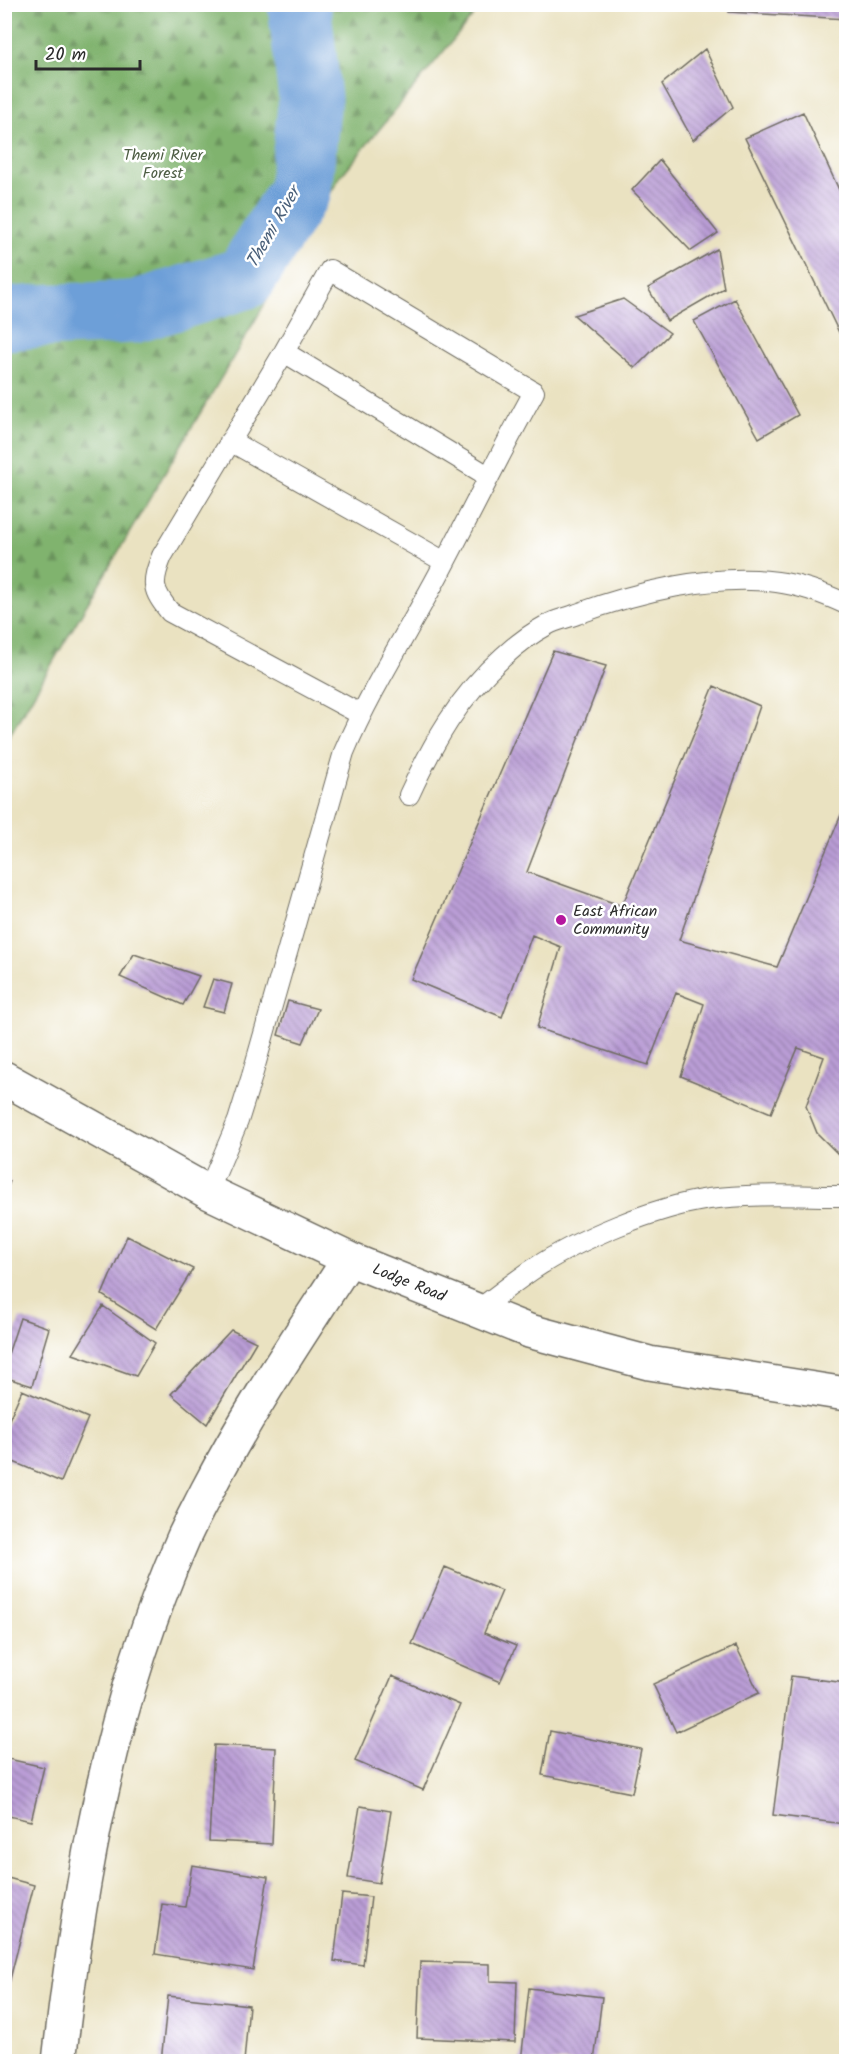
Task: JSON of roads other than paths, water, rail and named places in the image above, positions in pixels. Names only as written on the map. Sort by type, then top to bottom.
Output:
[{"type":"street","name":"Lodge Road","points":[[4,1078],[208,1192],[349,1259],[529,1331],[649,1363],[846,1394]]},
{"type":"street","points":[[60,2061],[68,1988],[90,1849],[134,1670],[183,1538],[215,1476],[249,1415],[349,1259]]},
{"type":"lane","points":[[208,1192],[249,1085],[344,752],[360,714],[445,562],[534,392],[330,270],[284,352],[162,556],[154,575],[157,596],[170,612],[360,714]]},
{"type":"lane","points":[[284,352],[488,476]]},
{"type":"lane","points":[[230,441],[445,562]]},
{"type":"lane","points":[[409,795],[444,726],[470,690],[503,656],[548,625],[601,605],[660,589],[715,582],[778,582],[823,593],[846,604]]},
{"type":"lane","points":[[477,1311],[534,1269],[618,1226],[661,1210],[709,1199],[846,1196]]},
{"type":"waterway","name":"Themi River","points":[[4,319],[134,312],[245,278],[300,190],[310,98],[299,4]]},
{"type":"place","name":"East African Community","points":[[561,920]]},
{"type":"park label","name":"Themi River Forest","points":[[163,164]]}]
